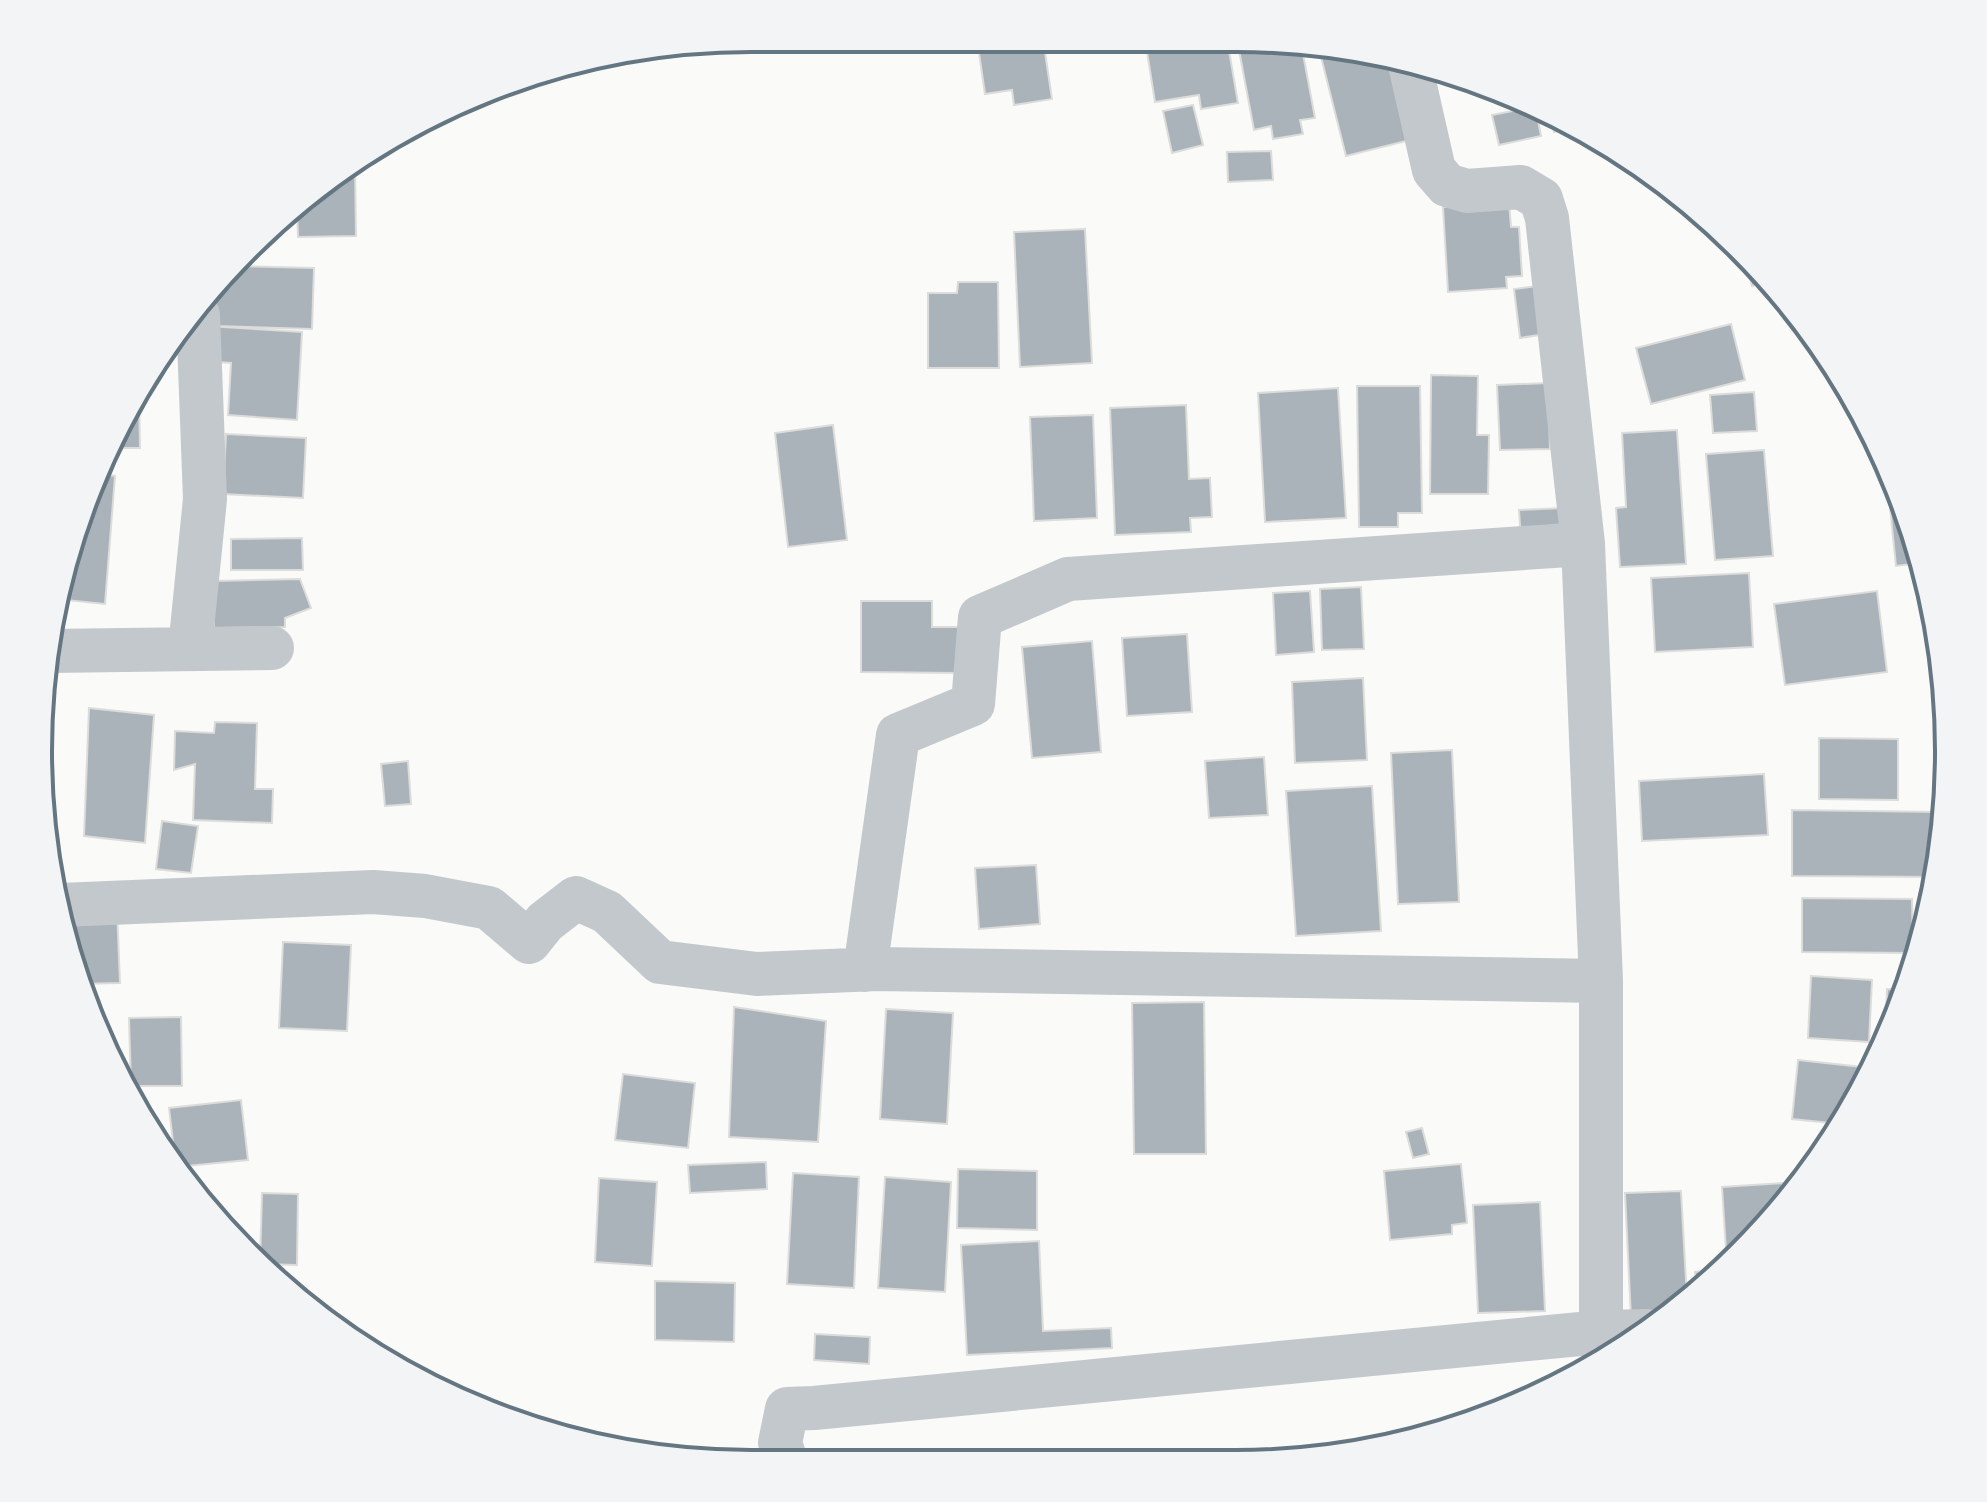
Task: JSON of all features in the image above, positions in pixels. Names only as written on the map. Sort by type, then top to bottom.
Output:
[{"type":"street","points":[[1412,75],[1434,170],[1447,185],[1467,191],[1521,187],[1541,199],[1547,218],[1583,544],[1601,981],[1601,1332]]},
{"type":"street","points":[[190,649],[205,499],[198,322]]},
{"type":"street","points":[[865,970],[898,735],[973,704],[980,617],[1068,579],[1583,544]]},
{"type":"street","points":[[59,651],[272,648]]},
{"type":"street","points":[[69,905],[373,892],[425,896],[489,908],[529,942],[545,922],[576,898],[607,912],[660,962],[757,974],[865,970],[1601,981]]},
{"type":"street","points":[[782,1450],[780,1443],[787,1409],[1625,1331]]},
{"type":"building","points":[[979,52],[1045,52],[1052,99],[1014,105],[1012,90],[985,94]]},
{"type":"building","points":[[1147,52],[1229,52],[1238,103],[1201,109],[1199,95],[1155,102]]},
{"type":"building","points":[[1239,52],[1303,55],[1315,118],[1300,120],[1303,134],[1273,139],[1271,126],[1254,130]]},
{"type":"building","points":[[1321,57],[1396,71],[1414,139],[1346,156]]},
{"type":"building","points":[[1193,105],[1203,145],[1172,153],[1163,111]]},
{"type":"building","points":[[1515,111],[1538,121],[1541,136],[1499,145],[1492,115]]},
{"type":"building","points":[[1271,151],[1273,180],[1228,182],[1227,152]]},
{"type":"building","points":[[355,175],[356,236],[298,237],[297,219]]},
{"type":"building","points":[[1509,203],[1511,227],[1519,227],[1522,276],[1506,277],[1507,288],[1448,292],[1443,207]]},
{"type":"building","points":[[1085,229],[1092,363],[1020,367],[1014,232]]},
{"type":"building","points":[[248,266],[314,268],[312,329],[215,326],[216,301]]},
{"type":"building","points":[[958,282],[998,282],[999,368],[928,368],[928,293],[957,293]]},
{"type":"building","points":[[1545,285],[1552,333],[1520,338],[1514,289]]},
{"type":"building","points":[[1731,324],[1745,380],[1651,404],[1636,348]]},
{"type":"building","points":[[207,326],[302,332],[297,420],[228,415],[231,363],[204,361]]},
{"type":"building","points":[[1431,375],[1478,376],[1477,435],[1489,435],[1488,494],[1430,494]]},
{"type":"building","points":[[1548,383],[1550,449],[1500,450],[1497,385]]},
{"type":"building","points":[[1357,386],[1420,386],[1422,513],[1398,513],[1398,527],[1359,527]]},
{"type":"building","points":[[1338,388],[1346,518],[1265,522],[1258,393]]},
{"type":"building","points":[[1754,392],[1757,431],[1713,433],[1710,395]]},
{"type":"building","points":[[1186,405],[1189,479],[1210,478],[1212,517],[1190,518],[1191,532],[1115,535],[1110,408]]},
{"type":"building","points":[[139,413],[140,448],[121,448]]},
{"type":"building","points":[[1093,415],[1097,518],[1034,521],[1030,417]]},
{"type":"building","points":[[833,425],[847,540],[788,547],[775,433]]},
{"type":"building","points":[[1677,430],[1686,564],[1620,567],[1616,508],[1626,507],[1622,433]]},
{"type":"building","points":[[226,434],[306,438],[303,498],[223,494]]},
{"type":"building","points":[[1764,450],[1773,556],[1715,560],[1706,454]]},
{"type":"building","points":[[109,475],[115,476],[105,604],[69,600],[89,526]]},
{"type":"building","points":[[1890,504],[1909,564],[1896,566]]},
{"type":"building","points":[[1563,508],[1565,538],[1521,540],[1519,510]]},
{"type":"building","points":[[302,538],[303,570],[231,570],[231,539]]},
{"type":"building","points":[[1749,573],[1753,647],[1655,652],[1651,578]]},
{"type":"building","points":[[300,579],[311,608],[285,618],[285,627],[214,628],[213,581]]},
{"type":"building","points":[[1361,587],[1364,649],[1322,650],[1320,589]]},
{"type":"building","points":[[1310,591],[1314,652],[1276,655],[1273,593]]},
{"type":"building","points":[[1877,591],[1887,672],[1785,685],[1774,604]]},
{"type":"building","points":[[861,601],[932,601],[932,627],[961,627],[961,673],[861,672]]},
{"type":"building","points":[[1187,634],[1192,712],[1127,716],[1122,638]]},
{"type":"building","points":[[1092,641],[1101,752],[1032,758],[1022,647]]},
{"type":"building","points":[[1363,678],[1367,760],[1295,763],[1292,682]]},
{"type":"building","points":[[89,708],[154,715],[145,843],[84,836]]},
{"type":"building","points":[[215,722],[257,723],[255,789],[273,789],[272,823],[193,820],[195,764],[174,770],[175,731],[214,733]]},
{"type":"building","points":[[1819,738],[1898,739],[1898,800],[1819,799]]},
{"type":"building","points":[[1452,750],[1459,902],[1398,904],[1391,753]]},
{"type":"building","points":[[1264,757],[1268,815],[1209,818],[1205,761]]},
{"type":"building","points":[[408,761],[411,804],[385,806],[381,764]]},
{"type":"building","points":[[1764,774],[1768,835],[1642,841],[1639,781]]},
{"type":"building","points":[[1372,786],[1381,931],[1296,936],[1286,791]]},
{"type":"building","points":[[1792,810],[1932,812],[1924,877],[1792,876]]},
{"type":"building","points":[[162,821],[198,826],[191,873],[156,869]]},
{"type":"building","points":[[1036,865],[1040,924],[979,929],[975,868]]},
{"type":"building","points":[[1802,898],[1912,899],[1912,926],[1905,953],[1802,952]]},
{"type":"building","points":[[117,910],[120,983],[92,984],[71,912]]},
{"type":"building","points":[[283,942],[351,945],[347,1031],[279,1028]]},
{"type":"building","points":[[1811,976],[1872,980],[1869,1042],[1808,1038]]},
{"type":"building","points":[[1887,989],[1893,989],[1886,1007]]},
{"type":"building","points":[[1204,1002],[1206,1154],[1134,1154],[1132,1003]]},
{"type":"building","points":[[734,1007],[826,1021],[818,1142],[729,1137]]},
{"type":"building","points":[[886,1009],[953,1013],[947,1124],[880,1119]]},
{"type":"building","points":[[181,1017],[182,1086],[138,1086],[131,1072],[129,1018]]},
{"type":"building","points":[[1798,1060],[1859,1067],[1827,1123],[1792,1119]]},
{"type":"building","points":[[623,1074],[695,1083],[688,1148],[615,1140]]},
{"type":"building","points":[[241,1100],[248,1160],[188,1166],[173,1144],[169,1108]]},
{"type":"building","points":[[1422,1128],[1429,1154],[1413,1158],[1406,1132]]},
{"type":"building","points":[[766,1162],[767,1189],[690,1193],[688,1165]]},
{"type":"building","points":[[1461,1164],[1467,1223],[1452,1225],[1452,1234],[1390,1240],[1384,1171]]},
{"type":"building","points":[[958,1169],[1037,1171],[1037,1230],[957,1228]]},
{"type":"building","points":[[793,1173],[859,1177],[854,1288],[787,1284]]},
{"type":"building","points":[[885,1177],[951,1182],[945,1292],[878,1288]]},
{"type":"building","points":[[599,1178],[657,1182],[652,1266],[595,1262]]},
{"type":"building","points":[[1782,1183],[1782,1187],[1726,1249],[1722,1187]]},
{"type":"building","points":[[1681,1191],[1686,1286],[1645,1318],[1631,1318],[1625,1193]]},
{"type":"building","points":[[262,1193],[298,1194],[297,1265],[277,1264],[260,1248]]},
{"type":"building","points":[[1540,1202],[1545,1311],[1478,1313],[1473,1205]]},
{"type":"building","points":[[1039,1241],[1043,1331],[1111,1328],[1112,1348],[967,1355],[961,1245]]},
{"type":"building","points":[[655,1281],[735,1283],[734,1342],[655,1340]]},
{"type":"building","points":[[815,1334],[870,1337],[869,1364],[814,1360]]}]
